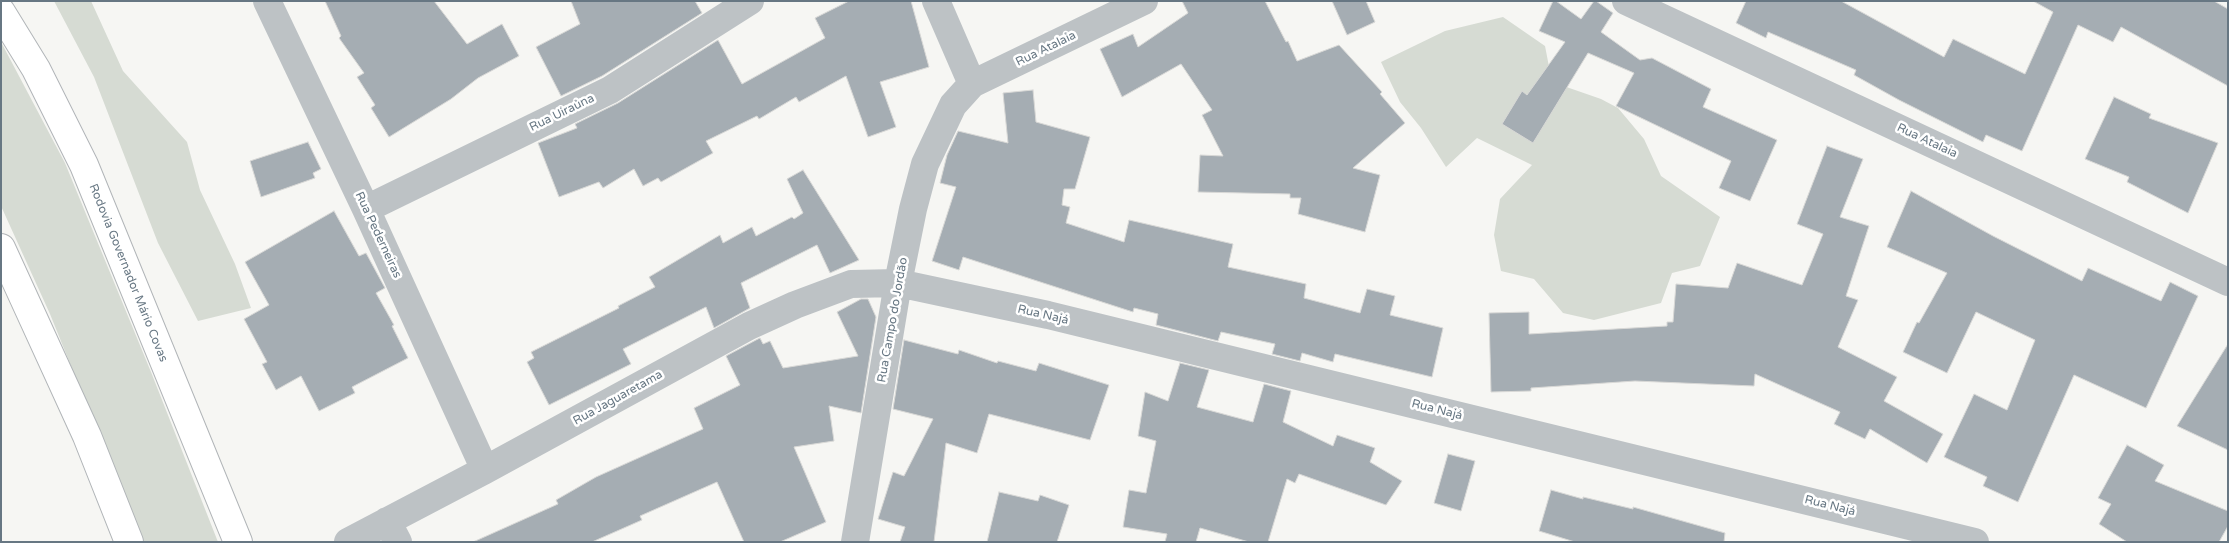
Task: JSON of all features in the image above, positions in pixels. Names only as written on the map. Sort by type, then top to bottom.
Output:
[{"type":"highway","name":"Rodovia Governador Mário Covas","points":[[1,12],[36,69],[84,165],[238,542]]},
{"type":"highway","points":[[1,248],[87,436],[129,542]]},
{"type":"street","name":"Rua Pederneiras","points":[[267,1],[366,209],[485,470]]},
{"type":"street","name":"Rua Uiraúna","points":[[366,209],[610,90],[750,1]]},
{"type":"street","points":[[936,1],[972,84]]},
{"type":"street","name":"Rua Atalaia","points":[[953,105],[972,84],[1144,1]]},
{"type":"street","name":"Rua Atalaia","points":[[1626,1],[2228,282]]},
{"type":"street","name":"Rua Campo do Jordão","points":[[856,542],[898,283],[913,209],[925,164],[953,105]]},
{"type":"street","name":"Rua Jaguaretama","points":[[348,542],[393,531],[485,470],[764,319],[851,284],[898,283]]},
{"type":"street","name":"Rua Najá","points":[[898,283],[1048,315],[1975,542]]},
{"type":"shaded area","points":[[54,1],[91,1],[123,71],[187,142],[200,190],[235,264],[251,308],[198,321],[158,243],[94,77]]},
{"type":"shaded area","points":[[1503,17],[1545,46],[1552,82],[1601,99],[1618,108],[1644,139],[1661,176],[1720,217],[1700,266],[1672,273],[1661,303],[1594,320],[1563,313],[1534,279],[1501,271],[1494,235],[1500,199],[1532,165],[1477,138],[1446,167],[1421,128],[1400,102],[1381,62],[1445,31]]},
{"type":"shaded area","points":[[1,42],[65,163],[151,372],[218,542],[142,542],[50,314],[1,206]]},
{"type":"building","points":[[325,1],[434,1],[467,44],[502,24],[519,56],[478,78],[451,99],[389,137],[371,108],[375,105],[357,77],[364,73],[339,38],[341,36]]},
{"type":"building","points":[[571,1],[695,1],[702,13],[602,76],[561,96],[536,47],[580,24]]},
{"type":"building","points":[[849,1],[911,1],[929,67],[880,82],[896,127],[868,137],[846,76],[799,102],[796,97],[759,119],[757,116],[706,141],[713,153],[661,182],[658,178],[643,186],[634,169],[603,188],[599,182],[559,197],[538,143],[577,128],[575,124],[618,103],[718,40],[742,84],[825,38],[815,18]]},
{"type":"building","points":[[1182,1],[1265,1],[1297,61],[1339,45],[1382,92],[1380,94],[1405,123],[1353,168],[1380,175],[1365,232],[1298,214],[1301,198],[1290,198],[1290,194],[1198,192],[1200,155],[1223,156],[1202,115],[1212,110],[1181,64],[1122,97],[1100,49],[1133,34],[1138,47],[1188,13]]},
{"type":"building","points":[[1332,1],[1366,1],[1375,22],[1347,35]]},
{"type":"building","points":[[1553,1],[1556,1],[1581,19],[1594,1],[1596,1],[1613,13],[1601,32],[1640,60],[1652,58],[1711,89],[1703,107],[1777,140],[1750,201],[1719,188],[1731,161],[1616,106],[1634,73],[1588,53],[1533,143],[1502,124],[1522,91],[1527,95],[1565,42],[1539,31]]},
{"type":"building","points":[[1746,1],[1841,1],[1944,57],[1953,39],[2025,74],[2053,12],[2033,1],[2214,1],[2228,9],[2228,86],[2121,27],[2113,42],[2078,25],[2022,151],[1986,135],[1983,142],[1854,75],[1856,70],[1768,32],[1766,38],[1736,23]]},
{"type":"building","points":[[1033,90],[1036,122],[1090,137],[1075,189],[1064,189],[1062,205],[1070,207],[1066,223],[1124,242],[1129,220],[1233,244],[1228,267],[1306,284],[1304,298],[1360,313],[1367,289],[1395,296],[1390,315],[1443,328],[1432,377],[1335,354],[1333,362],[1302,353],[1300,361],[1272,354],[1275,344],[1221,332],[1218,341],[1156,325],[1158,314],[1134,308],[1133,312],[963,257],[959,270],[932,261],[956,187],[940,183],[947,155],[958,131],[1008,143],[1003,93]]},
{"type":"building","points":[[2114,97],[2151,114],[2149,118],[2218,143],[2188,213],[2127,182],[2129,177],[2085,159]]},
{"type":"building","points":[[308,142],[321,169],[313,173],[315,178],[261,197],[250,161]]},
{"type":"building","points":[[1827,146],[1863,159],[1840,217],[1869,226],[1846,296],[1858,300],[1838,347],[1897,377],[1884,401],[1943,434],[1927,463],[1870,429],[1865,439],[1834,424],[1840,412],[1755,374],[1754,386],[1635,381],[1531,388],[1531,391],[1491,392],[1489,313],[1529,312],[1529,334],[1667,326],[1667,322],[1673,322],[1676,284],[1728,288],[1737,263],[1802,285],[1823,234],[1797,224]]},
{"type":"building","points":[[803,170],[859,260],[830,273],[817,245],[741,283],[750,308],[714,328],[706,307],[623,349],[631,364],[549,405],[527,362],[534,358],[531,352],[619,308],[618,306],[655,287],[649,277],[720,235],[723,243],[752,227],[756,236],[803,213],[787,179]]},
{"type":"building","points":[[1911,191],[1993,236],[2082,281],[2088,268],[2161,301],[2170,282],[2198,296],[2146,408],[2074,375],[2018,502],[1983,486],[1987,477],[1944,457],[1974,394],[2007,410],[2035,340],[1976,312],[1947,373],[1903,352],[1917,322],[1919,323],[1947,273],[1887,247]]},
{"type":"building","points":[[334,211],[359,256],[366,253],[385,288],[376,293],[394,325],[392,326],[408,358],[352,387],[355,393],[319,411],[301,376],[276,390],[262,364],[267,362],[244,319],[269,305],[245,262]]},
{"type":"building","points":[[861,299],[868,299],[876,317],[861,413],[829,406],[834,441],[794,447],[826,522],[780,542],[744,542],[717,482],[640,516],[642,520],[592,542],[473,542],[558,504],[556,500],[596,477],[703,429],[694,408],[740,385],[726,356],[760,338],[763,344],[770,341],[783,368],[858,356],[837,312]]},
{"type":"building","points":[[904,340],[958,354],[959,350],[997,363],[998,361],[1036,371],[1039,363],[1109,385],[1090,440],[989,414],[977,453],[946,443],[934,542],[900,542],[905,527],[878,519],[893,472],[904,476],[933,419],[893,409]]},
{"type":"building","points":[[2228,344],[2228,450],[2177,426]]},
{"type":"building","points":[[1180,363],[1209,370],[1197,407],[1253,422],[1264,384],[1291,391],[1283,422],[1333,446],[1337,435],[1375,448],[1370,462],[1402,481],[1386,505],[1299,474],[1295,483],[1287,479],[1268,542],[1249,542],[1200,528],[1196,542],[1165,542],[1167,534],[1123,527],[1129,490],[1146,493],[1156,441],[1138,436],[1145,392],[1168,401]]},
{"type":"building","points":[[2127,445],[2164,465],[2155,481],[2228,511],[2228,526],[2219,542],[2127,542],[2099,524],[2111,504],[2098,498]]},
{"type":"building","points":[[1448,454],[1475,461],[1461,511],[1434,503]]},
{"type":"building","points":[[1551,490],[1583,499],[1583,497],[1633,509],[1633,507],[1725,533],[1724,542],[1575,542],[1539,531]]},
{"type":"building","points":[[999,492],[1038,501],[1040,495],[1069,505],[1057,542],[987,542]]}]
